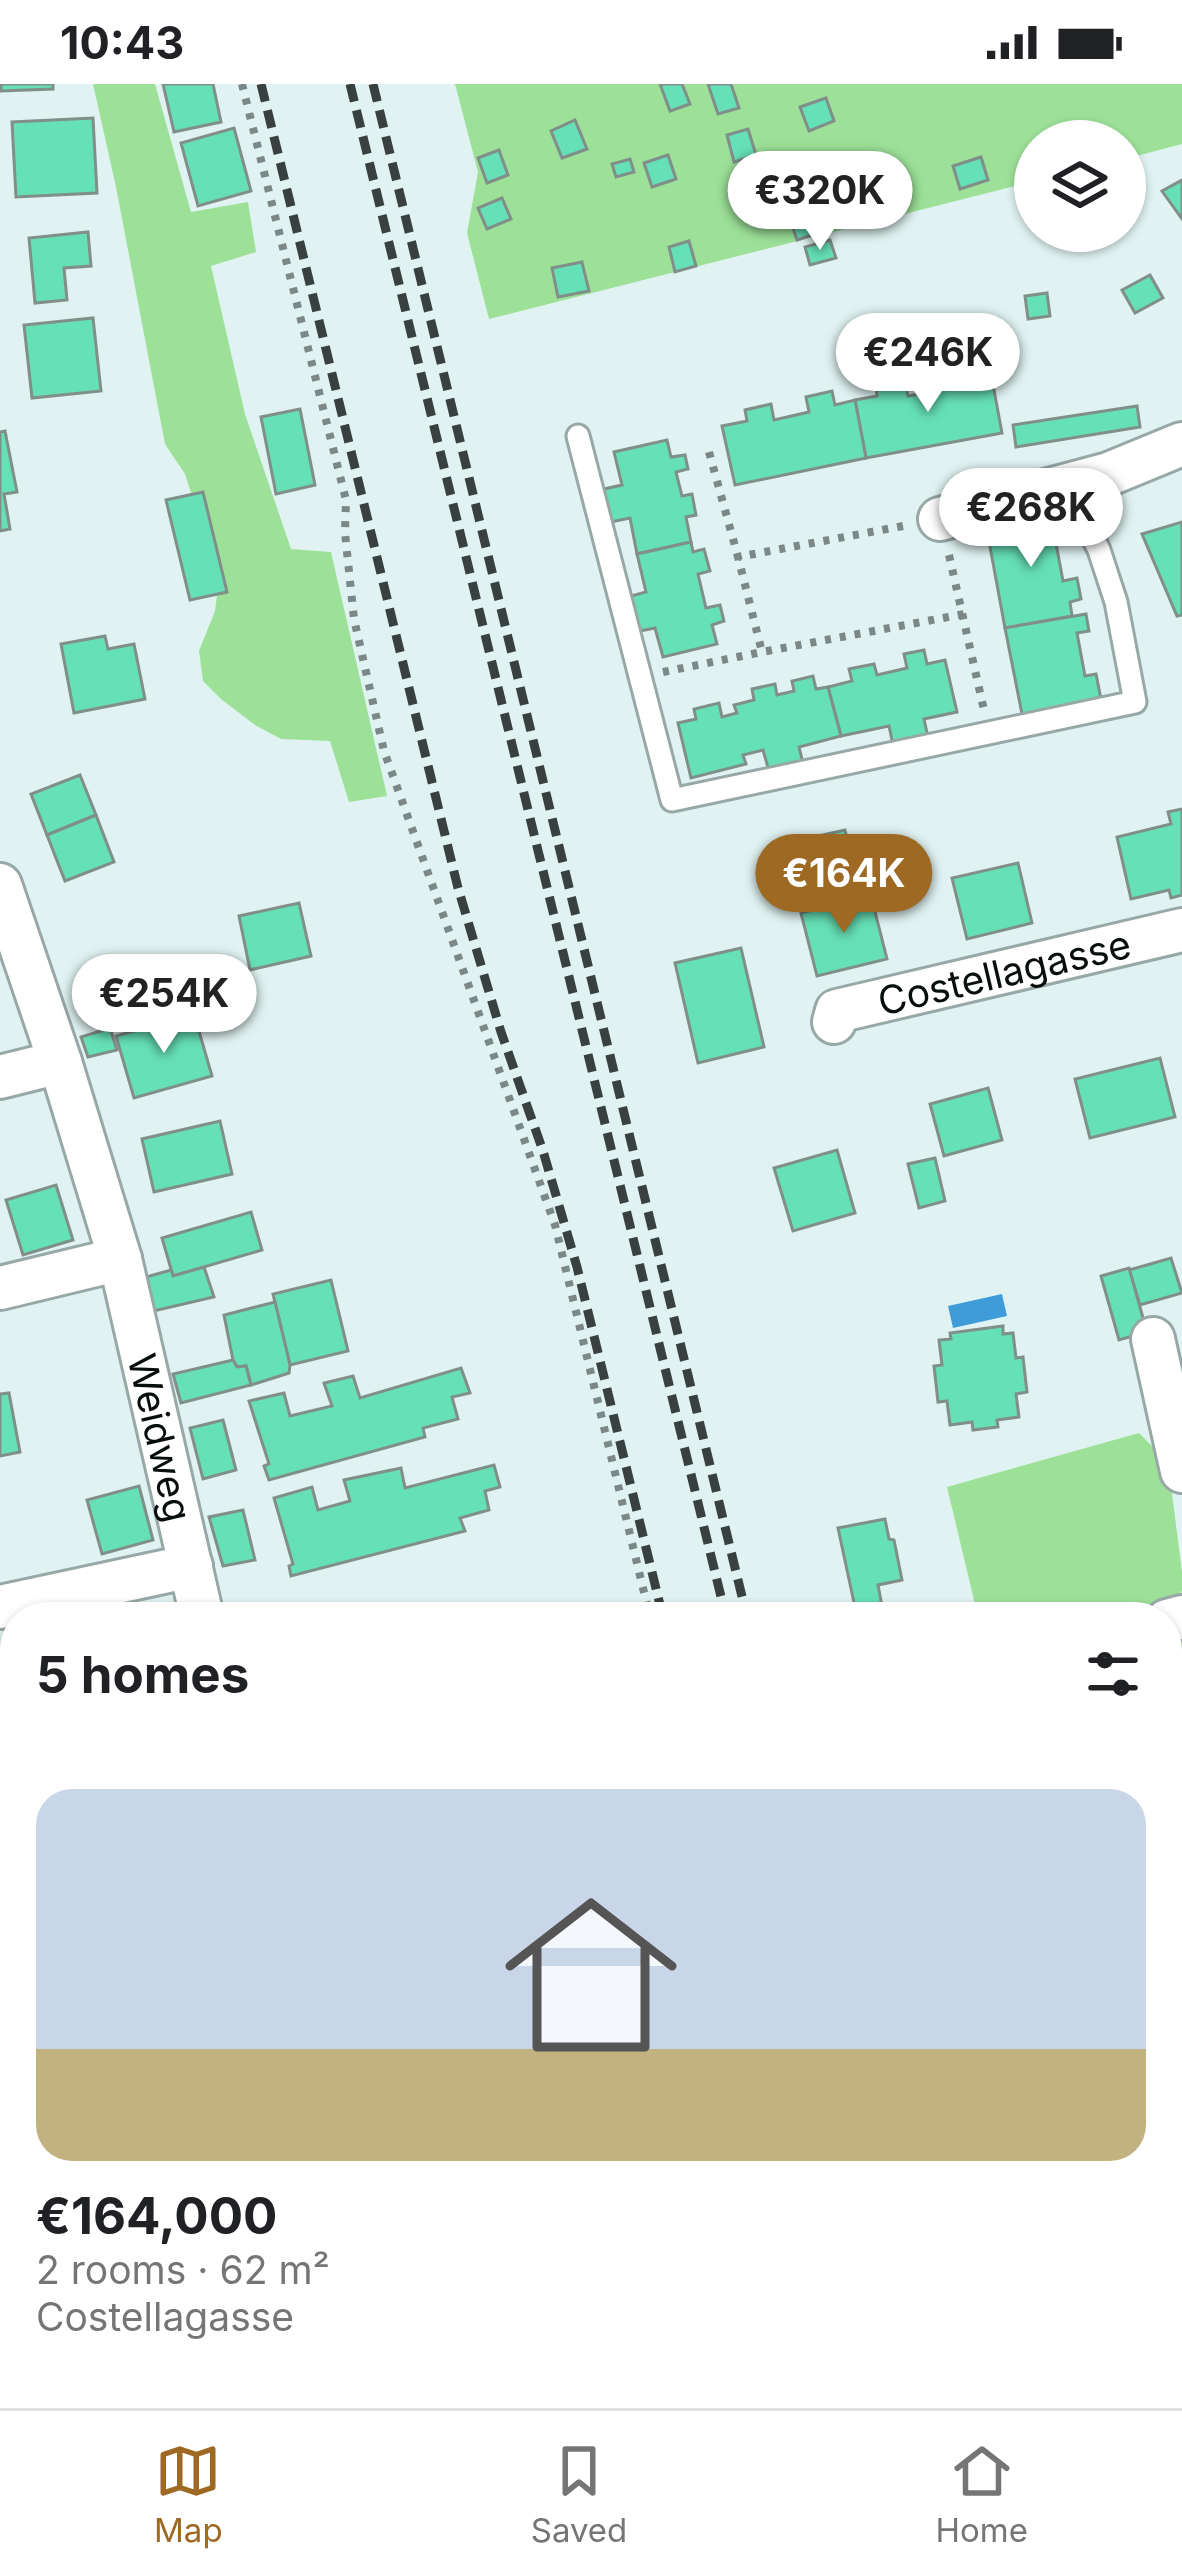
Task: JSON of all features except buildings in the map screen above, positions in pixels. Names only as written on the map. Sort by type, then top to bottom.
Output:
[{"type":"street","points":[[940,519],[1108,474],[1182,444]]},
{"type":"street","name":"Weidweg","points":[[0,885],[120,1259],[199,1602]]},
{"type":"street","name":"Costellagasse","points":[[834,1022],[837,1011],[1182,930]]},
{"type":"street","points":[[0,1077],[60,1062]]},
{"type":"street","points":[[0,1288],[120,1259]]},
{"type":"street","points":[[1153,1339],[1182,1471]]},
{"type":"street","points":[[23,1602],[191,1566]]},
{"type":"lane","points":[[578,436],[672,800],[1135,702],[1116,602],[1099,550],[1067,485]]},
{"type":"path","points":[[242,84],[346,500],[353,619],[384,751],[555,1226],[646,1602]]},
{"type":"path","points":[[709,452],[762,652]]},
{"type":"path","points":[[738,557],[940,519],[985,715]]},
{"type":"path","points":[[641,677],[964,614]]},
{"type":"green space","points":[[93,84],[155,84],[191,212],[248,202],[256,252],[211,266],[245,414],[291,549],[331,552],[387,796],[349,802],[330,741],[281,739],[255,725],[203,681],[199,651],[215,611],[219,579],[185,474],[165,444]]},
{"type":"green space","points":[[455,84],[1182,84],[1182,144],[1146,153],[1146,120],[1014,120],[1014,186],[489,319],[467,233],[478,172]]},
{"type":"green space","points":[[1139,1433],[1168,1462],[1182,1591],[1174,1602],[974,1602],[947,1487]]},
{"type":"water","points":[[1002,1294],[1007,1316],[953,1328],[948,1306]]},
{"type":"railway","points":[[261,84],[458,888],[577,1267],[659,1602]]},
{"type":"railway","points":[[350,84],[722,1602]]},
{"type":"railway","points":[[373,84],[743,1602]]}]
